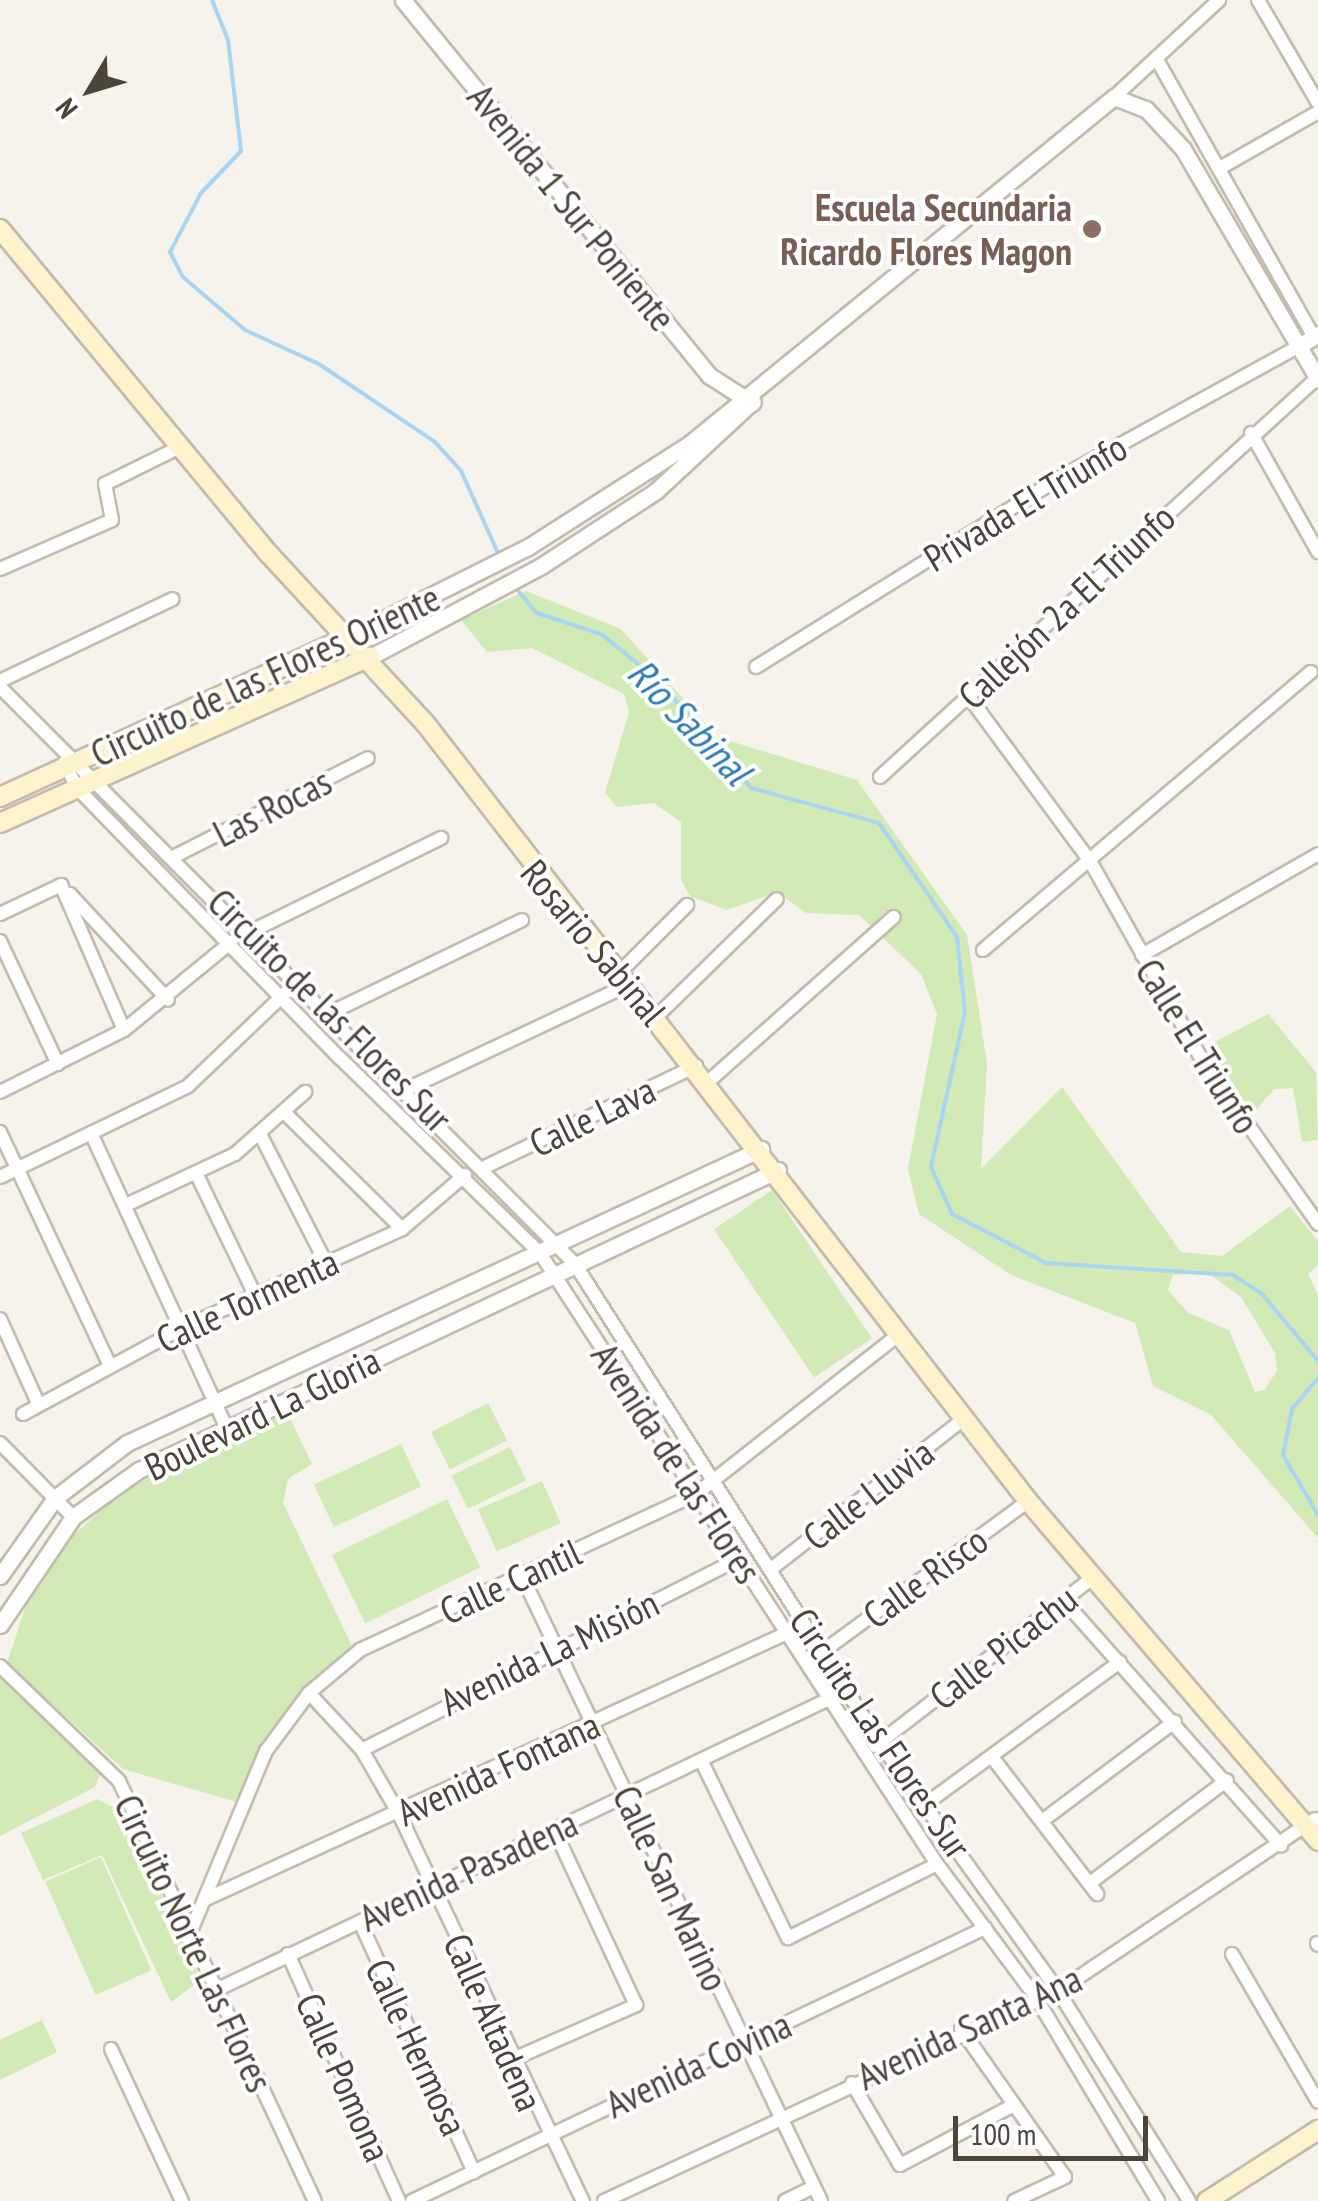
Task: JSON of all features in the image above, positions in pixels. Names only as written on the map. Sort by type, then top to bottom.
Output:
[{"type":"main road","name":"Rosario Sabinal","points":[[0,228],[178,448],[370,657],[623,980],[703,1073],[1028,1501],[1313,1822],[1318,1841]]},
{"type":"main road","name":"Circuito de las Flores Oriente","points":[[0,797],[69,760],[350,636]]},
{"type":"main road","points":[[0,824],[370,657]]},
{"type":"main road","points":[[1207,2201],[1318,2130]]},
{"type":"street","name":"Avenida 1 Sur Poniente","points":[[402,0],[710,376],[748,401]]},
{"type":"street","points":[[748,401],[1114,97],[1219,0]]},
{"type":"street","points":[[1258,0],[1318,103]]},
{"type":"street","points":[[1156,58],[1316,336],[1299,346]]},
{"type":"street","points":[[1114,97],[1146,109],[1182,149],[1318,378]]},
{"type":"street","points":[[1220,168],[1318,112]]},
{"type":"street","name":"Privada El Triunfo","points":[[756,666],[1061,477],[1299,346]]},
{"type":"street","name":"Callejón 2a El Triunfo","points":[[880,777],[1252,433],[1318,378]]},
{"type":"street","name":"Circuito de las Flores Oriente","points":[[350,636],[454,588],[528,547],[642,475],[748,401]]},
{"type":"street","name":"Circuito de las Flores Oriente","points":[[370,657],[541,566],[656,491],[748,401]]},
{"type":"street","points":[[1252,433],[1318,552]]},
{"type":"street","points":[[0,570],[112,520],[105,484],[178,448]]},
{"type":"street","points":[[642,475],[656,491]]},
{"type":"street","points":[[174,599],[0,684],[283,998],[540,1252],[555,1274]]},
{"type":"street","points":[[983,950],[1311,672]]},
{"type":"street","name":"Calle El Triunfo","points":[[969,697],[1090,861],[1142,955],[1318,1224]]},
{"type":"street","name":"Las Rocas","points":[[176,856],[368,758]]},
{"type":"street","name":"Circuito de las Flores Sur","points":[[87,784],[176,856],[487,1166],[575,1264]]},
{"type":"street","points":[[252,932],[441,838]]},
{"type":"street","points":[[1142,955],[1316,859]]},
{"type":"street","points":[[61,885],[168,1000]]},
{"type":"street","points":[[0,914],[61,885]]},
{"type":"street","points":[[61,885],[124,1030]]},
{"type":"street","points":[[655,1018],[778,899]]},
{"type":"street","points":[[409,1088],[623,980],[687,905]]},
{"type":"street","name":"Calle Lava","points":[[487,1166],[703,1073],[894,917]]},
{"type":"street","points":[[332,1012],[522,920]]},
{"type":"street","points":[[0,941],[58,1064]]},
{"type":"street","points":[[0,1092],[124,1030],[168,1000],[232,942]]},
{"type":"street","points":[[0,1177],[188,1086],[299,980]]},
{"type":"street","points":[[126,1205],[197,1176],[261,1136],[306,1092]]},
{"type":"street","points":[[286,1115],[402,1229]]},
{"type":"street","points":[[0,1132],[109,1364]]},
{"type":"street","points":[[92,1133],[228,1429]]},
{"type":"street","points":[[261,1136],[326,1263]]},
{"type":"street","name":"Boulevard La Gloria","points":[[0,1576],[54,1498],[127,1443],[761,1149]]},
{"type":"street","name":"Boulevard La Gloria","points":[[0,1625],[73,1517],[139,1470],[778,1170]]},
{"type":"street","points":[[197,1176],[254,1295]]},
{"type":"street","name":"Calle Tormenta","points":[[23,1414],[37,1401],[182,1328],[402,1229],[464,1176]]},
{"type":"street","name":"Circuito Las Flores Sur","points":[[575,1264],[880,1743],[1058,1991],[1189,2201]]},
{"type":"street","name":"Avenida de las Flores","points":[[555,1274],[864,1753]]},
{"type":"street","points":[[0,1319],[37,1401]]},
{"type":"street","name":"Calle Cantil","points":[[188,1938],[266,1751],[309,1693],[360,1650],[696,1494],[899,1334]]},
{"type":"street","name":"Calle Lluvia","points":[[771,1569],[964,1419]]},
{"type":"street","points":[[0,1442],[73,1517]]},
{"type":"street","name":"Calle Risco","points":[[822,1652],[1028,1501]]},
{"type":"street","name":"Avenida La Misión","points":[[362,1750],[739,1558]]},
{"type":"street","name":"Calle San Marino","points":[[522,1576],[560,1648],[820,2201]]},
{"type":"street","name":"Calle Picachu","points":[[864,1753],[1094,1577]]},
{"type":"street","points":[[1064,1601],[1281,1845]]},
{"type":"street","name":"Avenida Fontana","points":[[206,1899],[399,1814],[787,1633]]},
{"type":"street","points":[[927,1804],[1120,1662]]},
{"type":"street","name":"Circuito Norte Las Flores","points":[[0,1666],[119,1781],[188,1938],[315,2201]]},
{"type":"street","name":"Calle Altadena","points":[[309,1693],[362,1750],[399,1814],[546,2138],[583,2201]]},
{"type":"street","name":"Avenida Pasadena","points":[[216,1990],[829,1699]]},
{"type":"street","points":[[1042,1821],[1174,1722]]},
{"type":"street","name":"Circuito Las Flores Sur","points":[[864,1753],[937,1864],[1035,1996],[1158,2201]]},
{"type":"street","points":[[992,1757],[1093,1888],[1227,1780]]},
{"type":"street","points":[[702,1762],[788,1938],[937,1864]]},
{"type":"street","name":"Avenida Santa Ana","points":[[604,2201],[962,2028],[1035,1996],[1058,1991],[1313,1822]]},
{"type":"street","points":[[511,2060],[636,2005],[555,1831]]},
{"type":"street","name":"Calle Hermosa","points":[[360,1922],[474,2172]]},
{"type":"street","name":"Avenida Covina","points":[[412,2201],[985,1928]]},
{"type":"street","name":"Calle Pomona","points":[[288,1954],[398,2201]]},
{"type":"street","points":[[1232,1954],[1318,2102]]},
{"type":"street","points":[[962,2028],[1064,2178],[1014,2201]]},
{"type":"street","points":[[112,2049],[182,2201]]},
{"type":"street","points":[[852,2082],[900,2164],[1014,2105]]},
{"type":"street","points":[[785,2201],[814,2187]]},
{"type":"green space","points":[[526,591],[621,629],[717,737],[857,780],[967,935],[987,1063],[981,1169],[1062,1087],[1181,1252],[1222,1256],[1290,1206],[1318,1241],[1318,1265],[1308,1274],[1318,1295],[1318,1538],[1211,1415],[1153,1386],[1135,1323],[1011,1275],[919,1214],[908,1169],[937,1014],[921,974],[859,915],[806,913],[777,892],[727,910],[690,896],[681,880],[681,822],[654,803],[617,807],[605,793],[629,712],[624,694],[532,648],[487,652],[461,620]],"holes":[[[1205,1271],[1241,1297],[1275,1353],[1277,1371],[1264,1390],[1255,1392],[1229,1330],[1188,1313],[1168,1290],[1173,1275]]]},
{"type":"green space","points":[[1268,1014],[1316,1072],[1318,1140],[1302,1142],[1293,1088],[1274,1089],[1250,1117],[1208,1058],[1213,1043]]},
{"type":"green space","points":[[772,1190],[872,1338],[814,1378],[714,1229]]},
{"type":"green space","points":[[488,1403],[507,1440],[450,1469],[431,1432]]},
{"type":"green space","points":[[287,1412],[312,1464],[288,1479],[283,1503],[353,1648],[291,1704],[237,1802],[123,1769],[7,1663],[28,1600],[55,1552],[122,1491]]},
{"type":"green space","points":[[401,1444],[421,1487],[334,1527],[314,1485]]},
{"type":"green space","points":[[510,1447],[526,1480],[468,1509],[452,1475]]},
{"type":"green space","points":[[542,1481],[561,1523],[497,1551],[478,1509]]},
{"type":"green space","points":[[447,1499],[480,1567],[365,1623],[332,1555]]},
{"type":"green space","points":[[0,1673],[100,1775],[95,1787],[0,1836]]},
{"type":"green space","points":[[97,1799],[125,1813],[201,1980],[171,2002],[102,1855],[43,1880],[21,1833]]},
{"type":"green space","points":[[101,1857],[151,1970],[96,1995],[45,1882]]},
{"type":"green space","points":[[42,2020],[57,2052],[0,2080],[0,2040]]},
{"type":"waterway","name":"Río Sabinal","points":[[212,0],[228,40],[241,151],[201,193],[170,252],[183,277],[245,330],[319,364],[435,442],[461,471],[499,555]]},
{"type":"waterway","name":"Río Sabinal","points":[[514,586],[537,613],[601,634],[658,680],[751,788],[879,823],[957,937],[965,1012],[931,1167],[952,1214],[1046,1263],[1233,1275],[1262,1294],[1318,1361]]},
{"type":"waterway","name":"Río Sabinal","points":[[1318,1378],[1292,1409],[1283,1455],[1318,1515]]},
{"type":"place","name":"Escuela Secundaria Ricardo Flores Magon","points":[[1092,229]]}]
